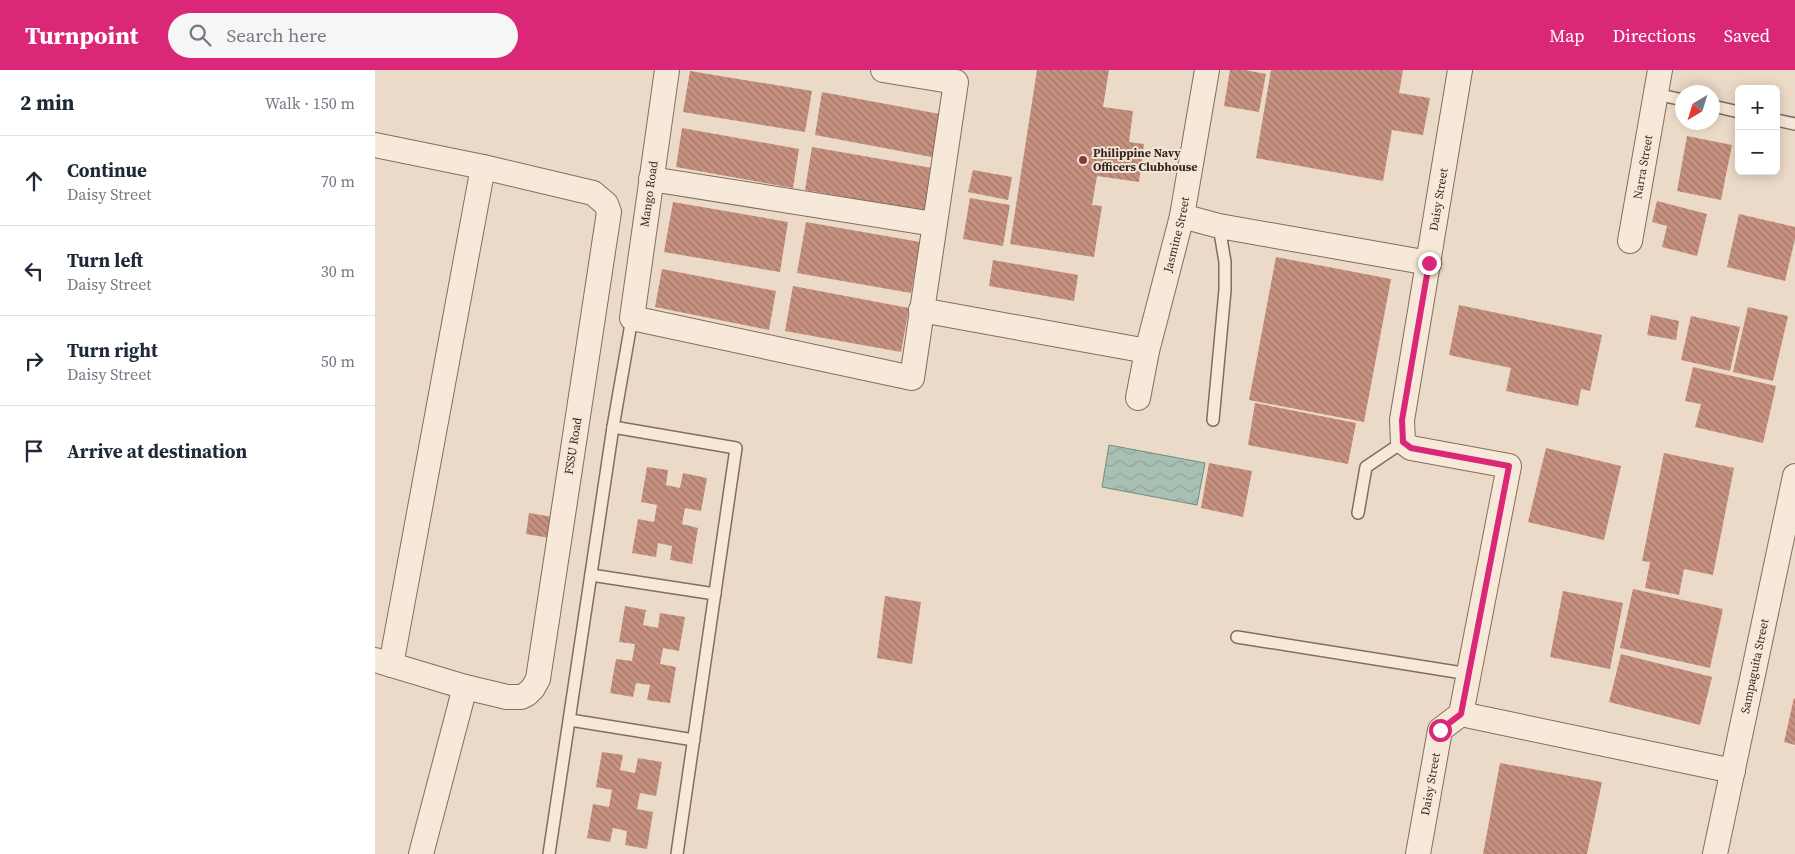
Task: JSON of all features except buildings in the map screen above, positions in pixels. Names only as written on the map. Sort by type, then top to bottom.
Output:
[{"type":"street","name":"Mango Road","points":[[632,318],[667,70]]},
{"type":"street","points":[[632,318],[911,378],[955,82],[883,70]]},
{"type":"street","name":"Jasmine Street","points":[[1138,398],[1147,351],[1182,216],[1207,70]]},
{"type":"street","name":"Daisy Street","points":[[1403,442],[1402,420],[1460,70]]},
{"type":"street","name":"Narra Street","points":[[1630,242],[1660,70]]},
{"type":"street","points":[[375,145],[483,167],[383,662],[465,687],[421,854]]},
{"type":"street","name":"FSSU Road","points":[[465,687],[507,697],[521,697],[533,688],[537,678],[609,212],[607,204],[593,193],[483,167]]},
{"type":"street","points":[[651,179],[934,224]]},
{"type":"street","points":[[1182,216],[1219,226],[1429,263]]},
{"type":"street","points":[[921,310],[1147,351]]},
{"type":"street","points":[[1403,442],[1411,448],[1509,466],[1461,714],[1733,771]]},
{"type":"street","name":"Sampaguita Street","points":[[1715,854],[1795,476]]},
{"type":"street","name":"Daisy Street","points":[[1417,854],[1440,730],[1461,714]]},
{"type":"lane","points":[[1655,94],[1675,98]]},
{"type":"lane","points":[[1720,108],[1735,111]]},
{"type":"lane","points":[[1780,121],[1795,124]]},
{"type":"lane","points":[[1213,420],[1225,290],[1225,262],[1219,226]]},
{"type":"lane","points":[[549,854],[571,720],[613,427],[632,318]]},
{"type":"lane","points":[[613,427],[737,448],[677,854]]},
{"type":"lane","points":[[1358,513],[1366,467],[1403,442]]},
{"type":"lane","points":[[591,575],[715,594]]},
{"type":"lane","points":[[1237,637],[1469,674]]},
{"type":"lane","points":[[571,720],[693,740]]},
{"type":"water","points":[[1109,445],[1205,463],[1197,505],[1102,487]]},
{"type":"place","name":"Philippine Navy Officers Clubhouse","points":[[1083,160]]},
{"type":"route","points":[[1429,263],[1402,420],[1403,442],[1411,448],[1509,466],[1461,714],[1440,730]]}]
